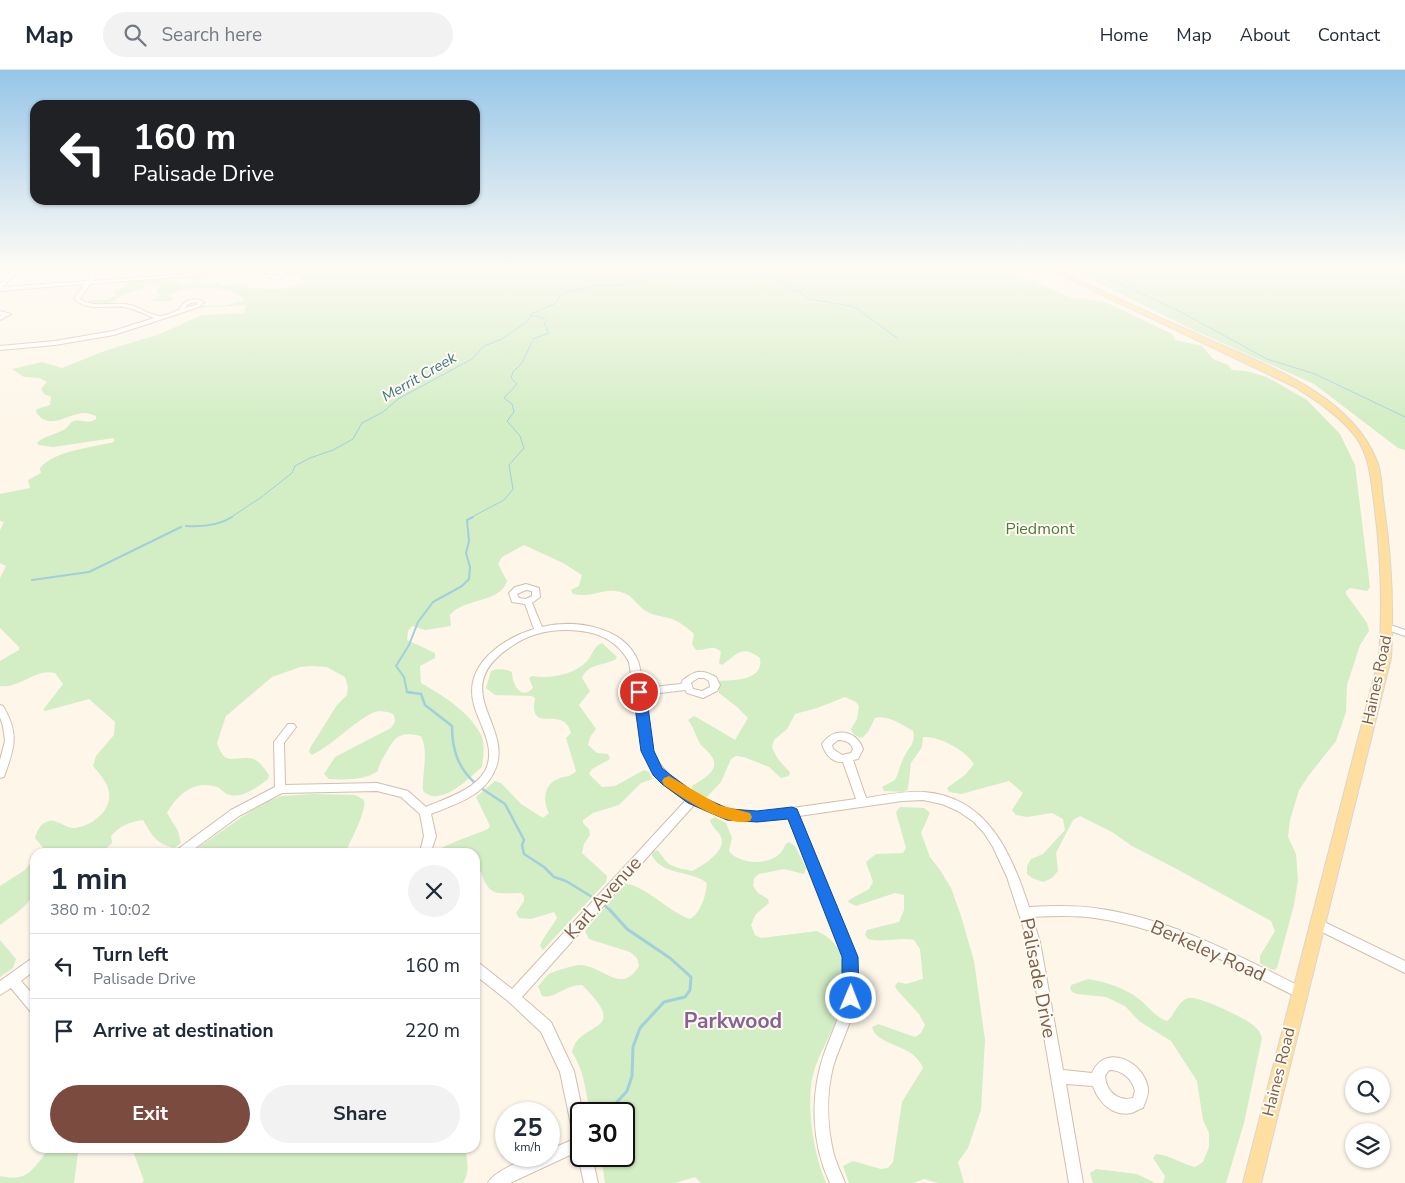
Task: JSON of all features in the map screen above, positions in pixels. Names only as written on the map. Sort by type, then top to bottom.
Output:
[{"type":"main road","name":"Haines Road","points":[[1157,318],[1284,377],[1337,412],[1360,436],[1372,459],[1381,517],[1388,604],[1385,658],[1252,1183]]},
{"type":"street","points":[[0,348],[90,338],[124,330],[160,318]]},
{"type":"street","points":[[528,602],[539,630]]},
{"type":"street","name":"Palisade Drive","points":[[425,812],[473,791],[484,781],[490,772],[495,749],[478,697],[480,675],[491,657],[513,640],[539,630],[557,627],[593,630],[614,640],[630,654],[639,692],[648,751],[652,762],[667,780],[693,799],[716,810],[740,817],[792,813],[913,796],[946,801],[964,810],[978,820],[996,845],[1013,880],[1025,912],[1034,942],[1076,1183]]},
{"type":"street","points":[[1388,627],[1405,633]]},
{"type":"street","points":[[639,692],[686,687]]},
{"type":"street","points":[[0,708],[9,724],[10,744],[0,774]]},
{"type":"street","points":[[280,790],[279,742],[291,727]]},
{"type":"street","points":[[847,759],[862,802]]},
{"type":"street","points":[[187,848],[235,813],[280,790],[378,787],[404,794],[425,812],[430,836],[427,848]]},
{"type":"street","name":"Karl Avenue","points":[[513,997],[693,799]]},
{"type":"street","points":[[792,813],[850,957],[851,998],[847,1015],[830,1055],[824,1079],[821,1106],[825,1139],[833,1174],[838,1183]]},
{"type":"street","name":"Berkeley Road","points":[[1025,912],[1074,910],[1101,912],[1130,918],[1197,942],[1299,992]]},
{"type":"street","points":[[1318,924],[1405,966]]},
{"type":"street","points":[[0,989],[30,967]]},
{"type":"street","points":[[480,971],[513,997],[546,1028],[567,1071],[573,1102]]},
{"type":"street","points":[[12,980],[30,1001]]},
{"type":"street","points":[[1057,1076],[1097,1080]]},
{"type":"street","points":[[495,1183],[513,1173],[570,1149]]},
{"type":"street","points":[[587,1167],[591,1183]]},
{"type":"green space","name":"Piedmont","points":[[196,318],[1138,318],[1172,334],[1175,340],[1202,346],[1213,359],[1228,365],[1232,370],[1246,371],[1267,377],[1307,400],[1340,434],[1355,465],[1370,587],[1367,591],[1350,588],[1346,591],[1346,594],[1367,623],[1369,631],[1360,645],[1347,685],[1346,712],[1336,741],[1299,790],[1290,820],[1288,837],[1296,854],[1298,880],[1294,905],[1277,968],[1275,970],[1268,968],[1260,963],[1260,956],[1275,931],[1271,921],[1080,816],[1073,820],[1056,853],[1058,871],[1052,878],[1043,882],[1032,878],[1027,874],[1027,866],[1031,859],[1043,854],[1065,830],[1063,819],[1052,813],[1027,817],[1016,815],[1012,810],[1023,793],[1009,781],[961,794],[949,792],[947,788],[965,775],[974,764],[965,754],[944,741],[923,737],[922,747],[911,763],[908,789],[904,792],[884,791],[882,787],[895,780],[913,742],[913,731],[895,721],[880,717],[875,718],[868,732],[862,738],[857,736],[851,729],[857,719],[859,706],[856,702],[845,697],[795,714],[787,729],[774,740],[772,747],[780,761],[790,772],[789,776],[781,778],[769,767],[744,757],[736,756],[731,759],[721,782],[705,799],[692,791],[692,786],[712,771],[714,762],[710,754],[701,745],[688,720],[694,716],[735,740],[748,718],[719,693],[719,681],[747,678],[753,675],[758,671],[760,658],[744,651],[722,665],[719,663],[721,652],[718,649],[696,650],[692,644],[694,634],[687,627],[672,619],[646,611],[626,594],[610,591],[585,595],[573,594],[571,590],[579,586],[582,575],[563,563],[524,545],[502,557],[498,564],[507,581],[497,593],[456,610],[450,615],[451,626],[425,630],[412,626],[408,631],[407,640],[435,653],[435,658],[420,666],[421,683],[446,698],[462,711],[475,725],[482,737],[484,750],[482,767],[454,790],[437,796],[423,791],[425,748],[421,736],[408,734],[395,739],[381,762],[378,771],[373,774],[355,779],[329,779],[324,774],[335,757],[391,728],[395,722],[394,715],[383,711],[372,713],[312,755],[309,752],[310,748],[337,705],[347,695],[348,687],[345,677],[327,667],[300,667],[272,677],[226,716],[217,743],[226,758],[252,758],[258,762],[269,775],[268,779],[255,788],[235,796],[209,785],[201,785],[187,790],[176,800],[167,813],[178,831],[181,843],[174,848],[158,841],[143,820],[121,827],[111,836],[112,843],[106,848],[43,848],[35,838],[41,825],[52,821],[72,828],[81,827],[94,821],[104,811],[109,799],[109,792],[103,778],[93,766],[96,756],[114,735],[115,722],[89,699],[43,710],[63,684],[55,673],[41,673],[14,685],[0,686],[0,661],[19,650],[19,647],[0,628],[0,578],[6,566],[0,563],[0,530],[4,522],[0,521],[0,494],[30,488],[28,480],[41,473],[40,468],[54,457],[114,442],[114,438],[53,447],[38,445],[37,443],[40,440],[58,433],[72,422],[90,422],[96,419],[96,416],[85,413],[53,421],[41,418],[36,412],[37,409],[50,405],[51,397],[44,394],[41,389],[47,382],[39,378],[24,377],[12,369],[42,362],[62,368],[107,350],[160,334]]},
{"type":"green space","points":[[1169,318],[1405,318],[1405,450],[1398,448],[1314,384]]},
{"type":"green space","points":[[602,643],[617,657],[592,667],[582,678],[590,691],[579,705],[596,729],[590,737],[588,745],[597,753],[608,754],[610,759],[592,769],[589,774],[602,787],[615,786],[644,770],[649,772],[653,779],[641,783],[619,805],[593,813],[583,820],[583,823],[589,829],[590,835],[584,844],[582,853],[607,876],[606,882],[543,950],[540,946],[541,943],[557,918],[554,912],[531,919],[519,918],[516,913],[524,901],[524,896],[521,893],[501,893],[491,890],[480,872],[480,848],[442,848],[488,829],[490,826],[476,797],[495,781],[501,783],[521,804],[543,818],[549,813],[545,804],[547,789],[553,781],[576,771],[566,738],[571,733],[567,724],[561,720],[537,716],[534,709],[535,698],[532,696],[495,695],[486,688],[491,671],[502,669],[512,672],[515,686],[525,693],[533,688],[529,678],[532,676],[546,677],[569,673],[582,666],[597,646]]},
{"type":"green space","points":[[314,794],[355,795],[364,800],[361,818],[348,848],[198,848],[262,803],[282,796]]},
{"type":"green space","points":[[900,807],[924,808],[930,813],[921,833],[930,857],[951,888],[974,961],[985,1040],[981,1110],[968,1148],[958,1162],[964,1183],[938,1183],[924,1179],[913,1183],[849,1183],[843,1166],[853,1161],[881,1169],[888,1168],[893,1162],[902,1102],[923,1068],[912,1054],[881,1038],[872,1027],[878,1024],[915,1037],[921,1033],[925,1025],[919,1014],[895,986],[898,982],[906,984],[923,979],[920,949],[914,940],[874,940],[868,939],[865,934],[867,930],[899,922],[904,910],[904,895],[895,893],[856,906],[848,902],[869,889],[873,882],[866,862],[876,854],[903,853],[906,848],[896,812]]},
{"type":"green space","points":[[715,817],[726,823],[732,838],[729,851],[740,859],[756,862],[771,859],[777,856],[789,842],[795,846],[806,868],[804,874],[784,869],[759,874],[754,878],[753,886],[758,893],[768,899],[769,903],[756,914],[751,925],[755,935],[761,938],[817,931],[833,942],[841,956],[843,981],[840,1005],[836,1020],[816,1066],[810,1098],[813,1135],[818,1160],[826,1183],[701,1183],[695,1177],[675,1183],[605,1183],[603,1167],[635,1167],[635,1102],[588,1102],[582,1075],[572,1052],[577,1042],[584,1035],[599,1025],[603,1019],[603,1012],[582,985],[570,987],[552,996],[542,996],[538,986],[549,974],[579,965],[588,966],[618,979],[632,975],[639,966],[637,958],[630,952],[589,939],[585,931],[626,884],[633,885],[648,893],[682,916],[690,919],[694,916],[702,903],[707,883],[693,876],[661,866],[651,853],[657,850],[670,865],[692,871],[696,869],[717,853],[722,842],[721,837],[710,820]]},
{"type":"green space","points":[[30,864],[30,899],[20,910],[0,925],[0,886],[25,870]]},
{"type":"green space","points":[[0,940],[16,959],[13,968],[0,977]]},
{"type":"green space","points":[[1088,979],[1128,992],[1159,1017],[1167,1021],[1181,1002],[1188,998],[1193,998],[1210,1003],[1231,1013],[1255,1026],[1259,1031],[1262,1038],[1244,1123],[1226,1183],[1163,1183],[1165,1176],[1153,1158],[1156,1154],[1195,1167],[1203,1162],[1209,1147],[1209,1133],[1203,1120],[1197,1081],[1171,1041],[1139,1021],[1125,1006],[1106,997],[1072,992],[1071,985]]},
{"type":"green space","points":[[45,1153],[78,1153],[74,1183],[0,1183],[0,1176],[10,1178],[24,1175],[39,1162]]},
{"type":"green space","points":[[134,1153],[466,1153],[467,1170],[463,1183],[142,1183],[144,1181]]},
{"type":"green space","points":[[1096,1169],[1137,1174],[1155,1183],[1093,1183],[1090,1173]]},
{"type":"waterway","name":"Merrit Creek","points":[[264,495],[292,473],[295,466],[310,458],[333,450],[353,439],[362,423],[383,412],[398,399],[472,359],[484,346],[502,339],[528,321],[529,318]]},
{"type":"waterway","points":[[533,339],[549,333],[544,324],[547,322],[542,318]]},
{"type":"waterway","points":[[870,318],[897,338]]},
{"type":"waterway","points":[[1192,318],[1267,359],[1315,374],[1405,417]]},
{"type":"waterway","points":[[470,518],[504,500],[513,489],[509,465],[524,448],[520,436],[507,421],[514,412],[512,404],[504,398],[517,384],[511,378],[513,372],[522,363],[532,342]]},
{"type":"waterway","name":"Merrit Creek","points":[[230,518],[263,496]]},
{"type":"waterway","points":[[407,692],[404,677],[396,666],[409,645],[418,622],[433,602],[462,586],[469,579],[470,567],[466,553],[469,541],[467,520],[473,517]]},
{"type":"waterway","name":"Merrit Creek","points":[[186,526],[210,525],[230,518]]},
{"type":"waterway","name":"Merrit Creek","points":[[32,580],[89,572],[181,527]]},
{"type":"waterway","points":[[407,692],[421,694],[425,705],[452,726],[453,743],[457,758],[465,772],[476,784]]},
{"type":"waterway","points":[[407,692],[413,693]]},
{"type":"waterway","points":[[481,788],[505,804],[524,840],[522,845],[524,854],[544,867],[554,877],[566,881],[597,900]]},
{"type":"waterway","points":[[603,904],[611,911]]},
{"type":"waterway","points":[[611,911],[627,929],[670,958],[691,977],[690,990],[685,997],[664,1002],[640,1028],[633,1047],[632,1076],[627,1091],[617,1102]]},
{"type":"slow traffic","points":[[669,781],[693,799],[705,805],[727,814],[745,817]]},
{"type":"district","name":"Parkwood","points":[[733,1021]]},
{"type":"route","points":[[639,692],[648,751],[652,762],[657,771],[677,788],[705,805],[740,817],[792,813],[850,957],[852,977],[851,998]]}]
